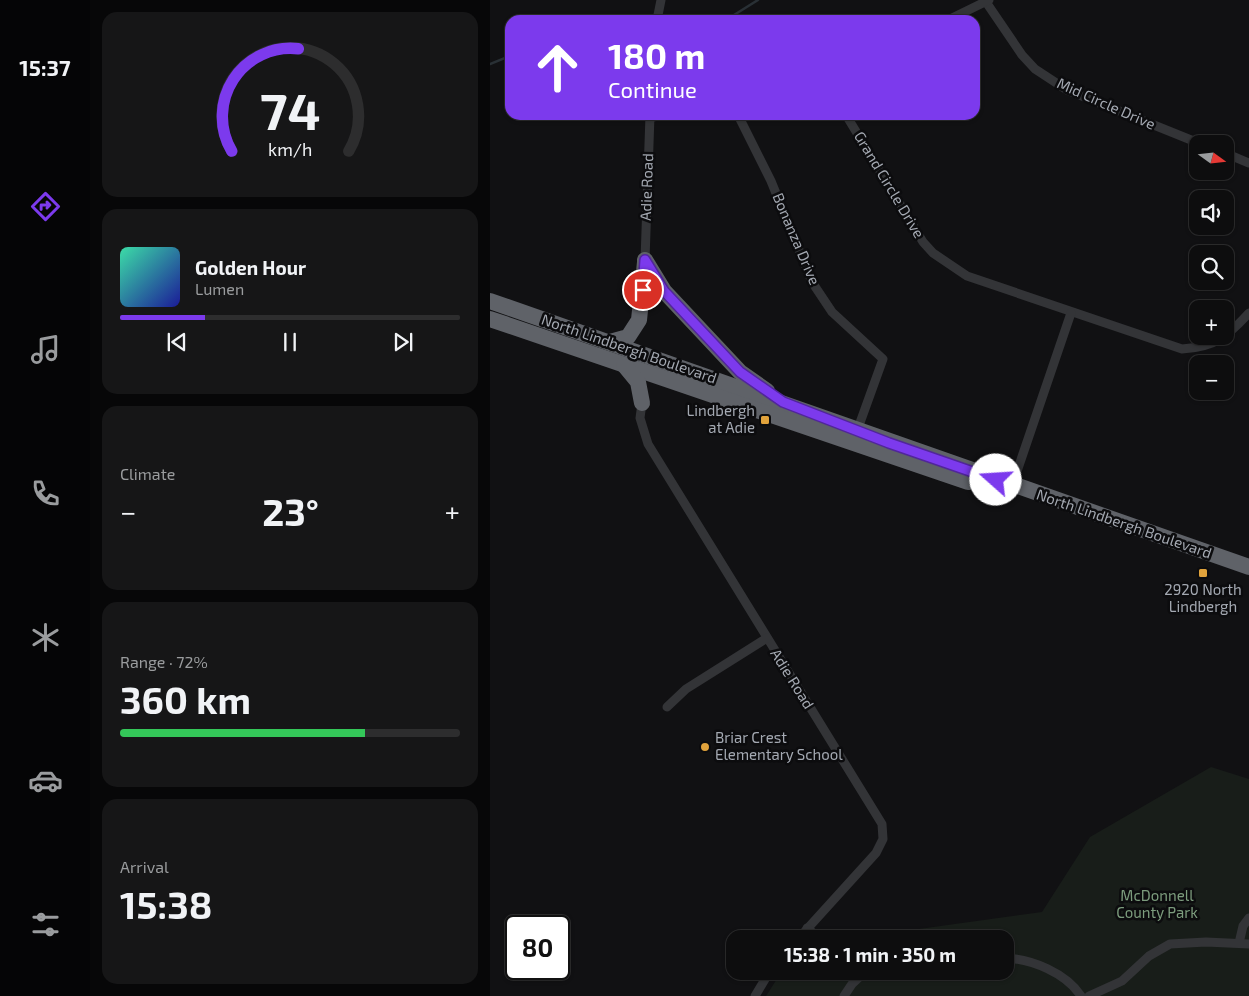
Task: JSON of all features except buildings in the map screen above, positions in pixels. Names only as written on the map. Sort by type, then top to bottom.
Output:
[{"type":"highway","points":[[610,342],[628,337],[639,320],[645,260]]},
{"type":"highway","points":[[645,260],[664,291],[740,372],[783,402]]},
{"type":"highway","name":"North Lindbergh Boulevard","points":[[490,301],[783,402],[857,431],[1012,486],[1249,567]]},
{"type":"highway","name":"North Lindbergh Boulevard","points":[[490,319],[1249,579]]},
{"type":"highway","points":[[624,365],[638,382],[642,403]]},
{"type":"highway","points":[[642,403],[651,387],[671,381]]},
{"type":"street","points":[[658,15],[661,0]]},
{"type":"street","points":[[959,15],[988,1]]},
{"type":"street","name":"Mid Circle Drive","points":[[988,1],[1022,55],[1035,69],[1068,90],[1189,139]]},
{"type":"street","name":"Adie Road","points":[[645,260],[650,120]]},
{"type":"street","name":"Bonanza Drive","points":[[740,120],[771,181],[812,282],[832,312],[882,359],[857,431]]},
{"type":"street","name":"Grand Circle Drive","points":[[849,120],[919,236],[933,253],[967,276],[1071,313],[1182,349],[1201,348],[1219,341],[1249,313]]},
{"type":"street","points":[[1234,157],[1249,163]]},
{"type":"street","points":[[1012,486],[1071,313]]},
{"type":"street","name":"Adie Road","points":[[642,403],[640,418],[648,444],[880,818],[884,831],[883,839],[876,853],[807,928]]},
{"type":"street","points":[[667,707],[686,689],[767,638]]},
{"type":"street","points":[[1239,943],[1243,926],[1249,918]]},
{"type":"street","points":[[1089,996],[1122,982],[1150,956],[1170,944],[1249,944]]},
{"type":"street","points":[[1014,959],[1027,961],[1066,980],[1081,996]]},
{"type":"street","points":[[755,996],[765,980]]},
{"type":"street","points":[[844,996],[856,980]]},
{"type":"green space","name":"McDonnell County Park","points":[[1211,767],[1249,779],[1249,996],[766,996],[776,980],[1014,980],[1014,930],[912,930],[1042,912],[1090,837]]},
{"type":"waterway","points":[[734,15],[758,0]]},
{"type":"waterway","points":[[490,64],[505,58]]},
{"type":"place","name":"Lindbergh at Adie","points":[[765,420]]},
{"type":"place","name":"2920 North Lindbergh","points":[[1203,573]]},
{"type":"place","name":"Briar Crest Elementary School","points":[[705,747]]},
{"type":"route","points":[[643,290],[645,260],[654,278],[664,291],[740,372],[783,402],[889,443],[996,480]]}]
